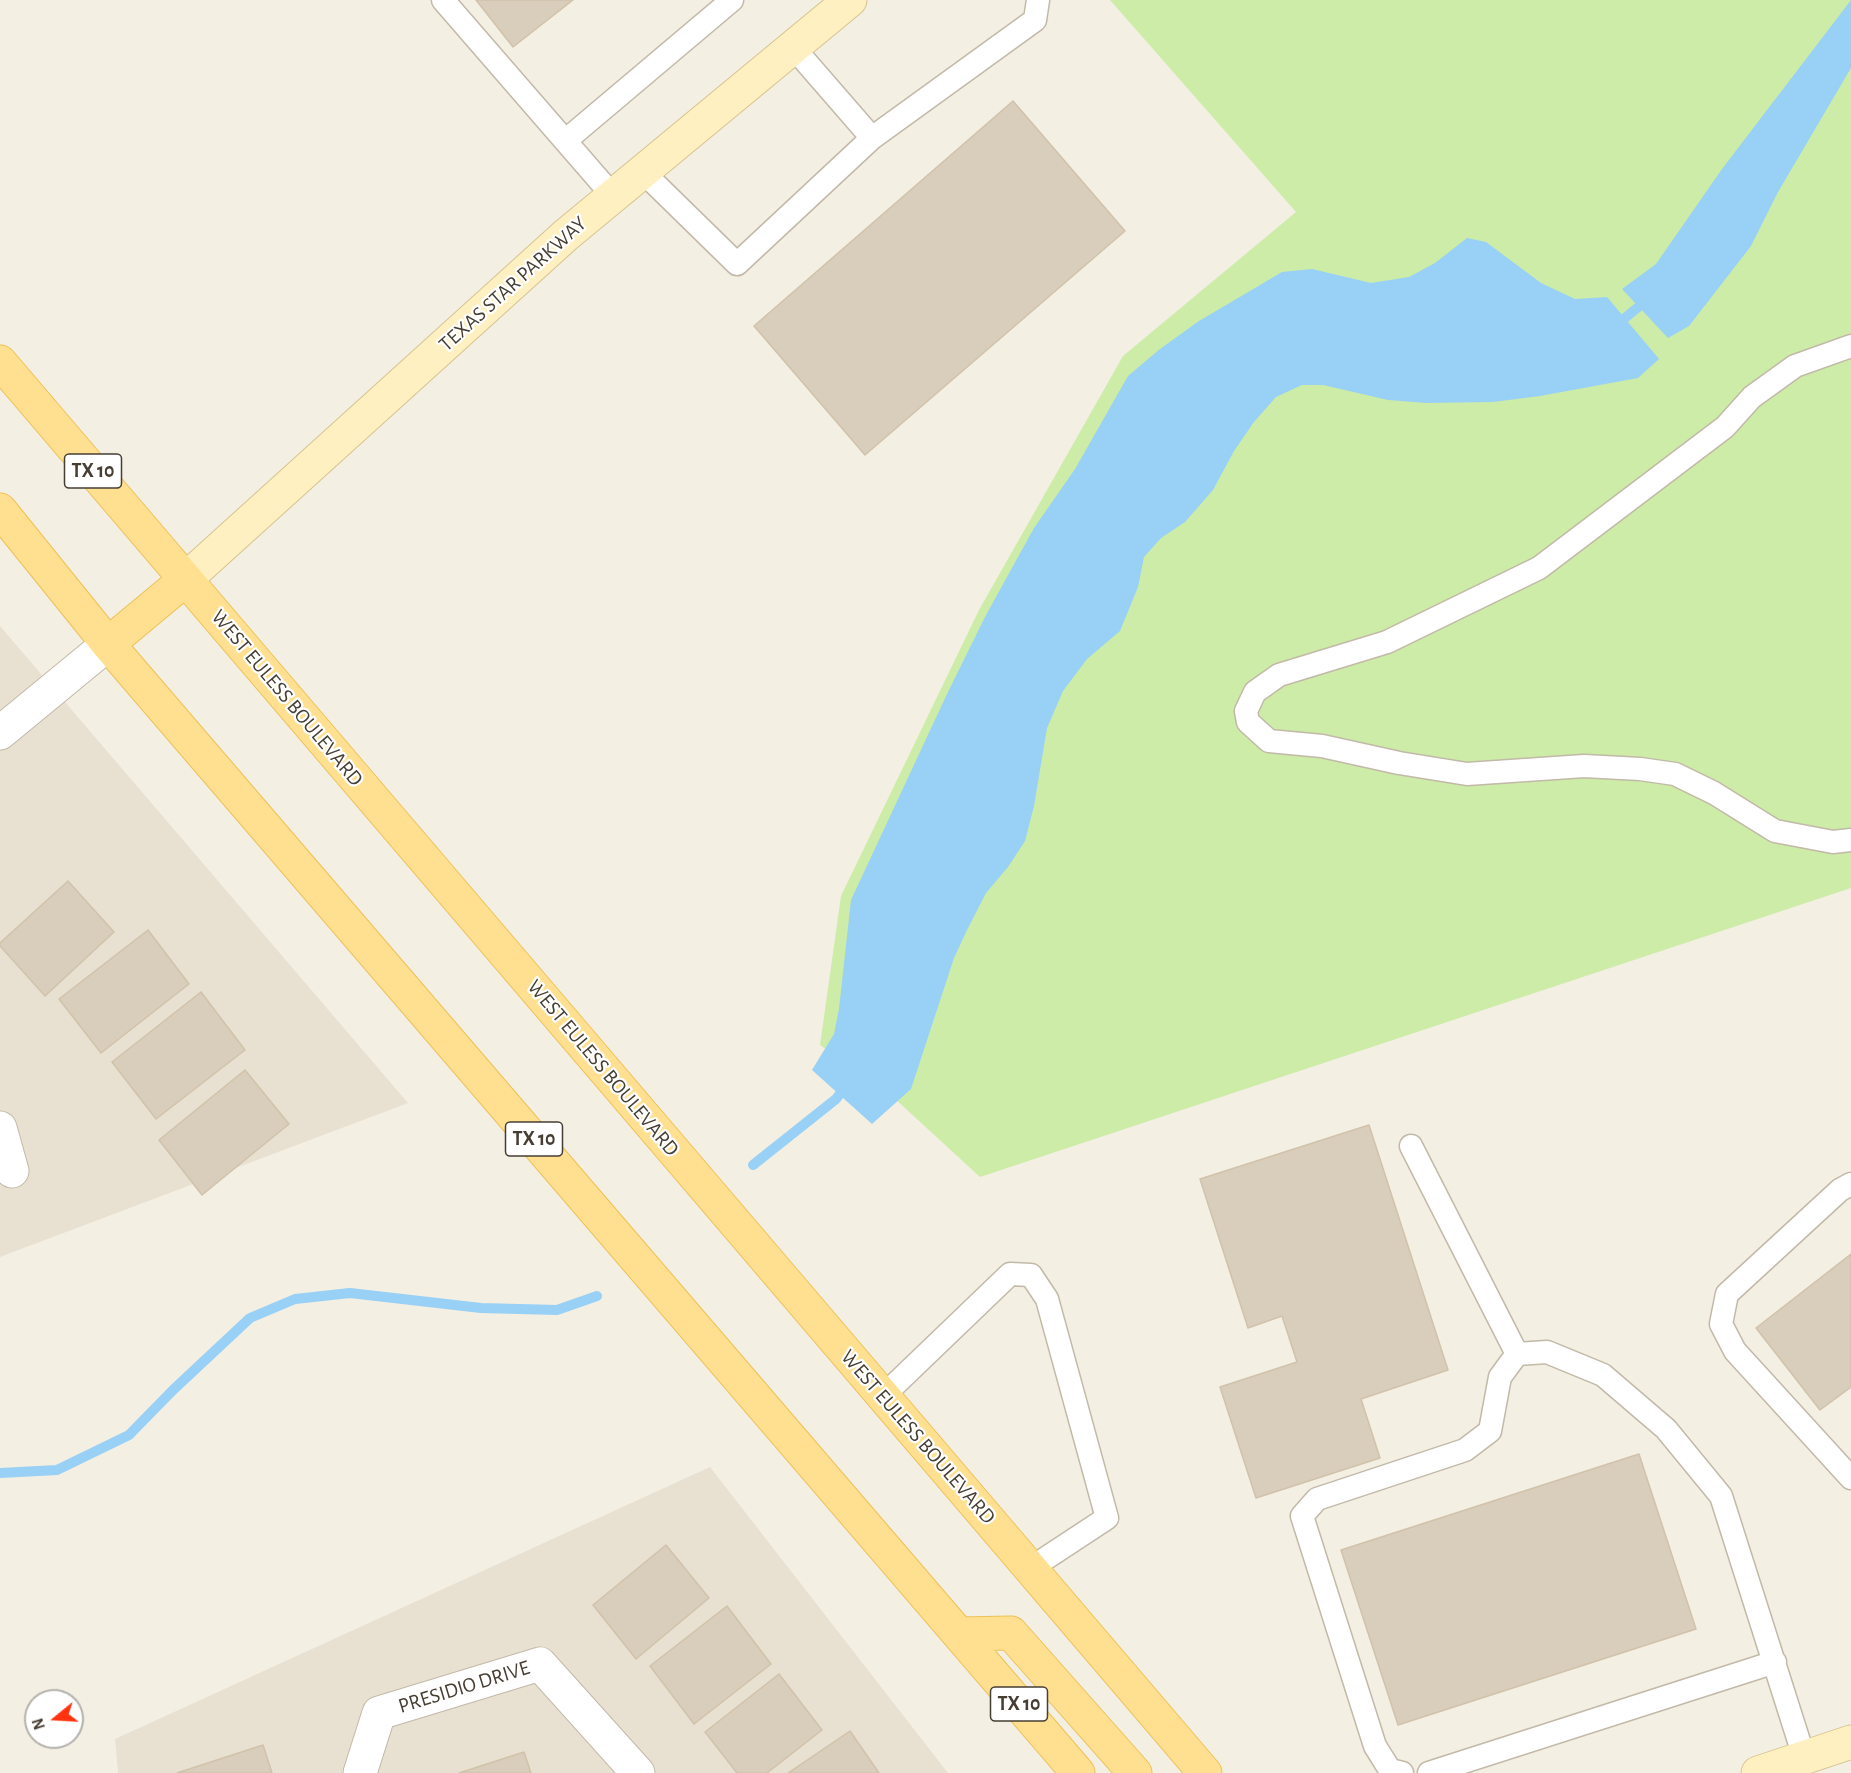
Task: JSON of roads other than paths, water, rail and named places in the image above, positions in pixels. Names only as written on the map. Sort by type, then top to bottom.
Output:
[{"type":"main road","name":"WEST EULESS BOULEVARD","points":[[0,362],[1205,1773]]},
{"type":"main road","name":"TX 10","points":[[0,510],[108,644],[1078,1773]]},
{"type":"main road","points":[[108,644],[186,579]]},
{"type":"main road","points":[[959,1634],[1011,1633],[1135,1773]]},
{"type":"street","name":"TEXAS STAR PARKWAY","points":[[186,579],[566,235],[850,0]]},
{"type":"street","points":[[0,733],[108,644]]},
{"type":"street","points":[[0,1128],[12,1170]]},
{"type":"street","name":"PRESIDIO DRIVE","points":[[360,1773],[380,1713],[540,1664],[638,1773]]},
{"type":"street","points":[[1778,1768],[1851,1742]]},
{"type":"lane","points":[[443,0],[613,196]]},
{"type":"lane","points":[[565,141],[732,0]]},
{"type":"lane","points":[[643,172],[737,264],[872,138],[1035,20],[1038,0]]},
{"type":"lane","points":[[793,47],[872,138]]},
{"type":"lane","points":[[1851,346],[1795,366],[1752,397],[1725,428],[1539,568],[1387,642],[1279,675],[1256,692],[1246,711],[1248,722],[1269,741],[1322,746],[1399,763],[1467,774],[1584,766],[1640,769],[1675,774],[1714,793],[1775,831],[1833,842],[1851,840]]},
{"type":"lane","points":[[1411,1146],[1517,1354]]},
{"type":"lane","points":[[1850,1476],[1735,1351],[1721,1324],[1727,1294],[1840,1190],[1851,1184]]},
{"type":"lane","points":[[883,1396],[1011,1274],[1031,1275],[1047,1299],[1107,1518],[1031,1568]]},
{"type":"lane","points":[[1402,1773],[1390,1770],[1375,1746],[1302,1516],[1317,1499],[1465,1450],[1490,1431],[1500,1377],[1517,1354],[1547,1352],[1603,1375],[1666,1429],[1721,1496],[1775,1662],[1778,1768]]},
{"type":"lane","points":[[1429,1773],[1775,1662]]},
{"type":"water","points":[[1851,0],[1851,68],[1778,192],[1751,246],[1689,326],[1668,338],[1622,289],[1656,264],[1722,169]]},
{"type":"water","points":[[1467,238],[1486,242],[1541,283],[1575,299],[1607,297],[1659,359],[1638,378],[1493,402],[1426,403],[1388,400],[1323,385],[1302,385],[1276,397],[1254,422],[1234,451],[1213,490],[1185,522],[1161,538],[1144,557],[1138,587],[1120,631],[1087,659],[1063,691],[1047,728],[1034,806],[1025,841],[1008,867],[986,893],[954,958],[911,1089],[872,1124],[812,1070],[834,1034],[839,1009],[851,900],[986,615],[1034,528],[1075,469],[1128,376],[1199,321],[1282,272],[1312,269],[1371,283],[1409,277],[1435,263]]},
{"type":"waterway","points":[[1614,327],[1648,299]]},
{"type":"waterway","points":[[753,1165],[836,1099],[848,1083]]},
{"type":"waterway","points":[[0,1473],[57,1470],[129,1435],[250,1318],[295,1299],[350,1293],[481,1308],[557,1310],[597,1296]]}]
